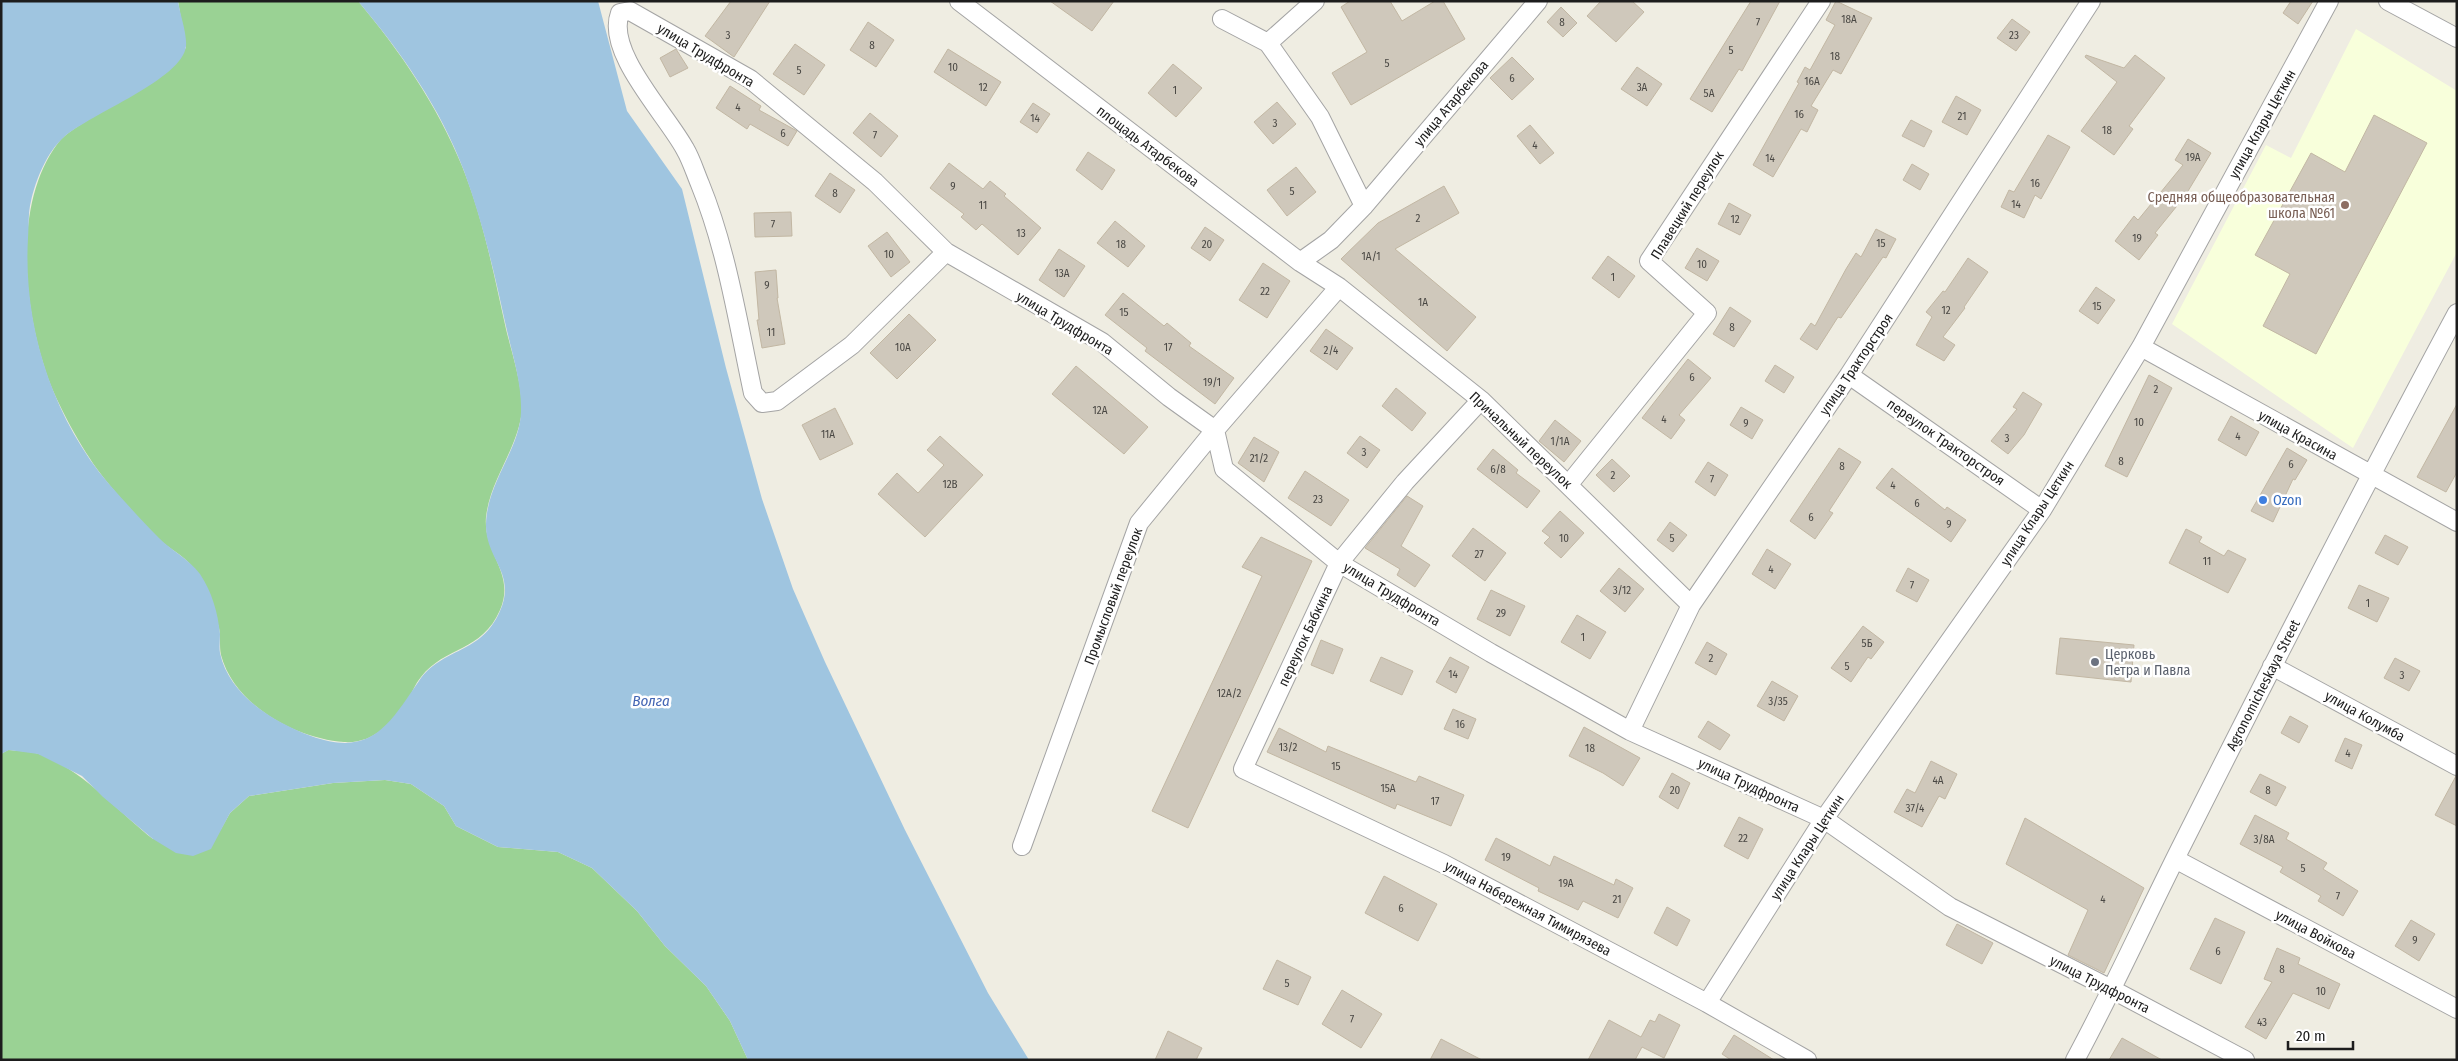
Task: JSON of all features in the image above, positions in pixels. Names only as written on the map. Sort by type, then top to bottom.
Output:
[{"type":"street","name":"площадь Атарбекова","points":[[959,1],[1300,262],[1339,288]]},
{"type":"street","points":[[1268,43],[1315,1]]},
{"type":"street","name":"улица Атарбекова","points":[[1300,262],[1331,240],[1364,206],[1538,1]]},
{"type":"street","name":"Плавецкий переулок","points":[[1569,484],[1707,312],[1649,261],[1821,1]]},
{"type":"street","name":"улица Тракторстроя","points":[[1630,731],[1691,605],[1849,375],[2091,1]]},
{"type":"street","name":"улица Клары Цеткин","points":[[1707,1003],[1824,819],[2042,510],[2141,347],[2329,1]]},
{"type":"street","points":[[2388,1],[2457,38]]},
{"type":"street","points":[[625,8],[617,23],[627,62],[686,149],[718,233],[753,393],[762,403],[777,401],[852,345],[946,252]]},
{"type":"street","name":"улица Трудфронта","points":[[625,8],[750,79],[876,182],[946,252],[1102,342],[1169,397],[1215,430],[1224,470],[1339,563],[1491,653],[1630,731],[1824,819],[1950,907],[2113,990],[2244,1060]]},
{"type":"street","points":[[1222,20],[1268,43],[1320,117],[1364,206]]},
{"type":"street","name":"Причальный переулок","points":[[1339,288],[1481,400],[1691,605]]},
{"type":"street","name":"Промысловый переулок","points":[[1022,846],[1139,523],[1215,430],[1339,288]]},
{"type":"street","name":"Agronomicheskaya Street","points":[[2075,1060],[2113,990],[2175,859],[2272,666],[2370,475],[2457,313]]},
{"type":"street","name":"улица Красина","points":[[2141,347],[2457,522]]},
{"type":"street","name":"переулок Тракторстроя","points":[[1849,375],[2042,510]]},
{"type":"street","name":"переулок Бабкина","points":[[1243,769],[1339,563],[1405,482],[1481,400]]},
{"type":"street","name":"улица Колумба","points":[[2272,666],[2457,766]]},
{"type":"street","name":"улица Набережная Тимирязева","points":[[1243,769],[1444,864],[1707,1003],[1807,1060]]},
{"type":"street","name":"улица Войкова","points":[[2175,859],[2457,1009]]},
{"type":"shaded area","name":"Средняя общеобразовательная школа №61","points":[[2356,29],[2457,91],[2457,252],[2353,448],[2172,324],[2266,145],[2291,158]]},
{"type":"green space","points":[[178,1],[358,1],[403,59],[441,122],[462,166],[476,206],[487,247],[517,373],[522,407],[518,430],[492,491],[486,517],[486,530],[489,542],[502,574],[504,597],[500,610],[492,624],[483,634],[431,667],[419,680],[396,717],[373,736],[364,740],[344,742],[306,734],[269,716],[253,704],[239,689],[228,673],[221,655],[220,631],[195,571],[184,558],[162,542],[145,525],[97,469],[74,433],[60,405],[48,378],[37,340],[31,312],[27,252],[29,222],[34,193],[44,167],[65,135],[186,48]]},
{"type":"green space","points":[[8,750],[39,754],[70,770],[99,792],[153,839],[221,829],[230,813],[249,796],[333,783],[385,780],[411,784],[444,806],[456,826],[498,847],[558,852],[592,868],[637,911],[665,946],[706,986],[730,1021],[748,1060],[1,1060],[1,754]]},
{"type":"water","name":"Волга","points":[[1,1],[178,1],[186,41],[181,58],[169,71],[153,83],[64,137],[52,150],[39,175],[30,206],[28,238],[28,271],[36,336],[57,400],[89,458],[109,484],[140,518],[164,543],[191,564],[204,581],[211,595],[218,618],[220,653],[225,668],[233,682],[255,705],[282,723],[311,736],[332,742],[349,743],[364,740],[377,733],[398,711],[428,670],[483,636],[500,611],[505,586],[503,576],[490,547],[486,524],[492,494],[515,439],[521,412],[518,378],[482,227],[455,148],[432,103],[389,40],[358,1],[598,1],[627,111],[682,189],[726,368],[762,499],[793,589],[825,662],[905,830],[988,993],[1029,1060],[748,1060],[730,1021],[706,986],[665,946],[637,911],[592,868],[558,852],[498,847],[456,826],[444,806],[411,784],[385,780],[333,783],[249,796],[230,813],[211,849],[193,856],[176,853],[153,839],[103,797],[82,776],[38,754],[9,750],[1,754]]},
{"type":"building","points":[[731,1],[770,1],[734,57],[705,36]]},
{"type":"building","points":[[1050,1],[1114,1],[1092,31]]},
{"type":"building","points":[[1350,1],[1390,1],[1402,21],[1435,1],[1443,1],[1465,39],[1351,105],[1332,73],[1367,52],[1341,7]]},
{"type":"building","points":[[1601,1],[1632,1],[1644,12],[1616,42],[1587,16]]},
{"type":"building","points":[[1751,1],[1780,1],[1742,71],[1739,69],[1712,112],[1690,99]]},
{"type":"building","points":[[1836,1],[1872,18],[1841,74],[1833,70],[1811,106],[1818,110],[1807,132],[1801,129],[1773,177],[1753,165],[1799,83],[1797,82],[1805,67],[1810,70],[1835,25],[1826,20]]},
{"type":"building","points":[[2291,1],[2313,1],[2298,24],[2283,13]]},
{"type":"building","points":[[1561,7],[1577,23],[1563,37],[1547,22]]},
{"type":"building","points":[[2012,19],[2030,32],[2016,51],[1997,38]]},
{"type":"building","points":[[868,22],[894,40],[876,67],[850,50]]},
{"type":"building","points":[[795,44],[825,65],[804,95],[773,74]]},
{"type":"building","points":[[676,49],[688,68],[670,77],[660,58]]},
{"type":"building","points":[[948,49],[1001,82],[986,106],[934,72]]},
{"type":"building","points":[[2086,55],[2124,68],[2135,55],[2165,78],[2129,126],[2133,129],[2114,155],[2081,131],[2117,82],[2085,57]]},
{"type":"building","points":[[1512,57],[1534,79],[1512,100],[1490,78]]},
{"type":"building","points":[[1173,64],[1202,88],[1176,117],[1148,93]]},
{"type":"building","points":[[1637,67],[1662,84],[1647,106],[1621,89]]},
{"type":"building","points":[[730,86],[761,106],[759,110],[797,131],[788,146],[750,124],[747,129],[716,108]]},
{"type":"building","points":[[1956,96],[1981,110],[1967,135],[1942,122]]},
{"type":"building","points":[[1277,102],[1296,124],[1273,144],[1254,122]]},
{"type":"building","points":[[1033,103],[1050,114],[1037,133],[1020,122]]},
{"type":"building","points":[[870,113],[898,136],[881,157],[853,133]]},
{"type":"building","points":[[2374,115],[2427,143],[2316,354],[2263,326],[2290,274],[2255,255],[2311,153],[2345,172]]},
{"type":"building","points":[[1911,120],[1932,131],[1924,147],[1902,136]]},
{"type":"building","points":[[1530,125],[1554,153],[1540,164],[1517,136]]},
{"type":"building","points":[[2048,135],[2070,147],[2041,199],[2035,195],[2024,218],[2001,207],[2009,190],[2014,192]]},
{"type":"building","points":[[2188,139],[2211,153],[2185,196],[2155,233],[2158,235],[2139,260],[2115,241],[2134,216],[2138,220],[2183,165],[2175,160]]},
{"type":"building","points":[[1088,152],[1115,170],[1102,190],[1076,170]]},
{"type":"building","points":[[949,163],[983,189],[990,181],[1006,194],[1004,196],[1041,228],[1018,255],[982,224],[976,230],[961,217],[964,214],[930,188]]},
{"type":"building","points":[[1912,164],[1929,174],[1920,190],[1903,180]]},
{"type":"building","points":[[1296,167],[1316,192],[1287,216],[1267,190]]},
{"type":"building","points":[[830,173],[855,190],[840,213],[815,196]]},
{"type":"building","points":[[1444,186],[1459,213],[1395,249],[1476,317],[1447,351],[1341,259],[1378,223]]},
{"type":"building","points":[[1729,203],[1751,215],[1740,235],[1718,224]]},
{"type":"building","points":[[791,212],[792,236],[755,237],[754,213]]},
{"type":"building","points":[[1115,221],[1145,246],[1128,267],[1097,243]]},
{"type":"building","points":[[1205,227],[1224,240],[1210,261],[1191,248]]},
{"type":"building","points":[[1876,229],[1896,239],[1886,258],[1883,257],[1841,318],[1838,317],[1817,350],[1800,339],[1811,323],[1815,326],[1856,253],[1861,257]]},
{"type":"building","points":[[887,232],[910,262],[891,277],[868,246]]},
{"type":"building","points":[[1697,248],[1719,261],[1707,281],[1685,268]]},
{"type":"building","points":[[1059,249],[1085,266],[1064,297],[1039,280]]},
{"type":"building","points":[[1608,256],[1635,276],[1619,298],[1592,278]]},
{"type":"building","points":[[1968,258],[1988,272],[1965,308],[1943,337],[1955,345],[1944,361],[1916,345],[1932,317],[1926,312],[1943,291],[1945,292]]},
{"type":"building","points":[[1263,263],[1290,281],[1267,318],[1239,300]]},
{"type":"building","points":[[776,270],[777,298],[785,344],[762,348],[757,320],[759,320],[755,272]]},
{"type":"building","points":[[2096,287],[2115,300],[2098,324],[2079,311]]},
{"type":"building","points":[[1123,293],[1164,326],[1167,323],[1191,343],[1189,346],[1234,378],[1215,404],[1145,351],[1147,348],[1105,315]]},
{"type":"building","points":[[1730,307],[1751,321],[1734,347],[1713,334]]},
{"type":"building","points":[[909,314],[936,340],[897,379],[870,353]]},
{"type":"building","points":[[1326,329],[1353,348],[1337,370],[1310,351]]},
{"type":"building","points":[[1688,359],[1711,378],[1679,415],[1685,420],[1671,439],[1642,418]]},
{"type":"building","points":[[1775,365],[1794,377],[1784,393],[1765,381]]},
{"type":"building","points":[[1076,366],[1148,427],[1124,454],[1052,394]]},
{"type":"building","points":[[2149,375],[2172,388],[2127,477],[2105,466]]},
{"type":"building","points":[[1396,388],[1426,413],[1412,431],[1382,406]]},
{"type":"building","points":[[2023,392],[2042,404],[2024,435],[2008,454],[1991,441],[2017,409],[2013,407]]},
{"type":"building","points":[[2457,404],[2457,472],[2446,492],[2417,477]]},
{"type":"building","points":[[1741,407],[1763,420],[1752,439],[1730,425]]},
{"type":"building","points":[[835,408],[853,444],[820,460],[802,425]]},
{"type":"building","points":[[2231,416],[2259,432],[2246,456],[2218,440]]},
{"type":"building","points":[[1555,420],[1581,441],[1564,462],[1539,441]]},
{"type":"building","points":[[940,436],[983,475],[925,537],[878,494],[897,473],[918,493],[944,465],[927,450]]},
{"type":"building","points":[[1360,436],[1380,450],[1367,468],[1347,453]]},
{"type":"building","points":[[1254,437],[1279,452],[1264,482],[1238,463]]},
{"type":"building","points":[[1839,448],[1861,462],[1829,511],[1833,513],[1815,539],[1790,521]]},
{"type":"building","points":[[2287,448],[2307,460],[2295,480],[2293,479],[2273,522],[2251,511]]},
{"type":"building","points":[[1493,449],[1518,470],[1516,473],[1540,491],[1527,508],[1477,469]]},
{"type":"building","points":[[1612,459],[1630,476],[1614,492],[1596,475]]},
{"type":"building","points":[[1708,462],[1728,475],[1715,496],[1695,482]]},
{"type":"building","points":[[1892,468],[1945,510],[1947,507],[1966,520],[1951,542],[1876,488]]},
{"type":"building","points":[[1305,471],[1349,500],[1331,526],[1288,498]]},
{"type":"building","points":[[1407,496],[1423,506],[1401,546],[1430,565],[1415,587],[1397,575],[1400,569],[1365,548]]},
{"type":"building","points":[[1560,511],[1584,533],[1561,558],[1544,543],[1550,537],[1542,531]]},
{"type":"building","points":[[1670,522],[1687,535],[1673,552],[1657,540]]},
{"type":"building","points":[[1473,528],[1506,553],[1485,581],[1452,556]]},
{"type":"building","points":[[2186,529],[2202,537],[2199,542],[2224,556],[2228,550],[2246,559],[2228,593],[2169,563]]},
{"type":"building","points":[[2385,535],[2408,547],[2398,565],[2375,553]]},
{"type":"building","points":[[1261,537],[1312,561],[1188,828],[1152,811],[1262,576],[1242,567]]},
{"type":"building","points":[[1767,549],[1791,564],[1775,589],[1752,574]]},
{"type":"building","points":[[1619,568],[1644,589],[1625,612],[1600,591]]},
{"type":"building","points":[[1908,568],[1929,580],[1917,602],[1896,591]]},
{"type":"building","points":[[2359,585],[2389,598],[2377,622],[2348,608]]},
{"type":"building","points":[[1491,590],[1525,606],[1510,636],[1477,619]]},
{"type":"building","points":[[1577,615],[1606,632],[1590,659],[1561,642]]},
{"type":"building","points":[[1863,626],[1884,642],[1871,659],[1868,657],[1851,682],[1831,668]]},
{"type":"building","points":[[2060,638],[2134,645],[2131,682],[2056,674]]},
{"type":"building","points":[[1321,640],[1343,649],[1333,674],[1311,665]]},
{"type":"building","points":[[1707,642],[1727,654],[1716,675],[1695,663]]},
{"type":"building","points":[[1381,657],[1413,671],[1402,695],[1370,681]]},
{"type":"building","points":[[1450,657],[1469,667],[1456,693],[1436,682]]},
{"type":"building","points":[[2395,658],[2420,671],[2409,691],[2384,678]]},
{"type":"building","points":[[1772,681],[1798,696],[1784,721],[1757,706]]},
{"type":"building","points":[[1453,709],[1476,719],[1468,739],[1444,729]]},
{"type":"building","points":[[2290,716],[2308,726],[2299,743],[2281,733]]},
{"type":"building","points":[[1708,721],[1730,735],[1720,750],[1698,737]]},
{"type":"building","points":[[1584,727],[1640,758],[1623,786],[1603,773],[1569,756]]},
{"type":"building","points":[[1279,728],[1326,752],[1328,746],[1416,782],[1419,776],[1464,795],[1451,826],[1397,804],[1395,809],[1267,752]]},
{"type":"building","points":[[2345,738],[2362,745],[2352,769],[2335,761]]},
{"type":"building","points":[[1931,761],[1957,774],[1945,799],[1939,796],[1922,827],[1894,812],[1907,789],[1915,793]]},
{"type":"building","points":[[1672,773],[1690,783],[1678,809],[1659,797]]},
{"type":"building","points":[[2260,774],[2286,787],[2276,806],[2250,792]]},
{"type":"building","points":[[2457,777],[2457,826],[2435,815]]},
{"type":"building","points":[[2255,815],[2289,833],[2286,839],[2327,863],[2323,869],[2358,891],[2343,916],[2318,901],[2321,896],[2280,872],[2283,867],[2240,844]]},
{"type":"building","points":[[1739,817],[1763,829],[1748,859],[1724,846]]},
{"type":"building","points":[[2025,818],[2144,888],[2104,973],[2068,955],[2088,910],[2006,864]]},
{"type":"building","points":[[1496,838],[1550,866],[1554,856],[1614,885],[1616,879],[1633,888],[1618,918],[1583,901],[1578,910],[1538,891],[1539,888],[1485,860]]},
{"type":"building","points":[[1384,876],[1437,904],[1418,941],[1365,913]]},
{"type":"building","points":[[1667,907],[1690,920],[1677,946],[1654,933]]},
{"type":"building","points":[[2215,918],[2245,932],[2221,984],[2190,969]]},
{"type":"building","points":[[2411,920],[2435,934],[2419,961],[2395,946]]},
{"type":"building","points":[[1957,924],[1993,943],[1982,964],[1946,945]]},
{"type":"building","points":[[2277,948],[2300,958],[2298,964],[2340,984],[2329,1009],[2293,993],[2266,1039],[2245,1027],[2272,982],[2264,979]]},
{"type":"building","points":[[1277,960],[1311,977],[1298,1005],[1263,989]]},
{"type":"building","points":[[1342,990],[1382,1014],[1361,1048],[1322,1024]]},
{"type":"building","points":[[1659,1014],[1680,1025],[1664,1058],[1642,1047],[1635,1060],[1588,1060],[1609,1020],[1641,1037],[1650,1020],[1655,1022]]},
{"type":"building","points":[[1168,1031],[1202,1048],[1196,1060],[1155,1060]]},
{"type":"building","points":[[1734,1035],[1774,1060],[1731,1060],[1722,1054]]},
{"type":"building","points":[[2122,1038],[2162,1060],[2109,1060]]},
{"type":"building","points":[[1441,1039],[1482,1060],[1430,1060]]},
{"type":"place","name":"Средняя общеобразовательная школа №61","points":[[2345,205]]},
{"type":"place","name":"Ozon","points":[[2263,500]]},
{"type":"place","name":"Церковь Петра и Павла","points":[[2095,662]]}]
